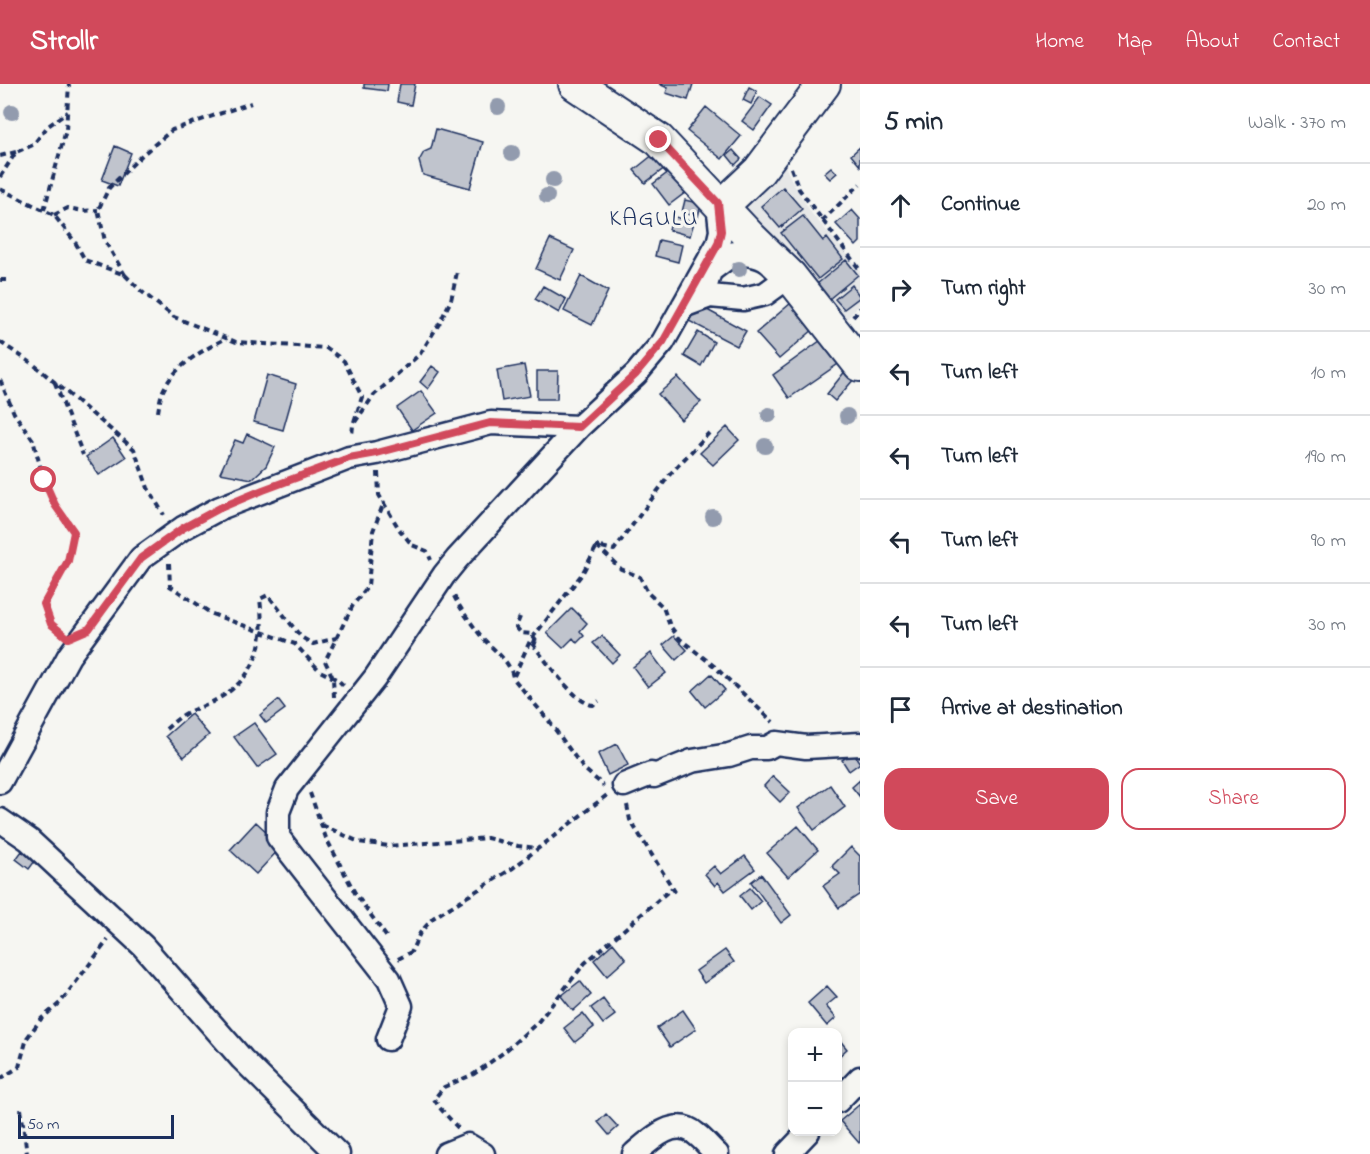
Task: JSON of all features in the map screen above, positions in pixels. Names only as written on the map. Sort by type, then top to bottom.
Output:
[{"type":"main road","points":[[575,84],[659,140],[790,276],[860,365]]},
{"type":"main road","points":[[720,205],[759,171],[824,84]]},
{"type":"street","points":[[388,1039],[400,1006],[389,979],[278,837],[278,812],[287,789],[375,678],[457,559],[579,427],[636,374],[663,342],[718,244],[721,231],[720,205]]},
{"type":"street","points":[[734,253],[756,254],[768,259],[790,276],[765,294],[743,299],[710,296],[682,306],[705,289],[710,271],[734,253]]},
{"type":"street","points":[[0,782],[69,656],[141,558],[172,536],[220,508],[349,458],[377,453],[490,423],[579,427]]},
{"type":"street","points":[[617,788],[692,761],[729,755],[751,748],[766,748],[776,743],[806,747],[860,744]]},
{"type":"street","points":[[0,820],[29,840],[142,946],[242,1059],[338,1154]]},
{"type":"street","points":[[842,1096],[860,1078]]},
{"type":"street","points":[[634,1154],[649,1141],[674,1126],[686,1126],[717,1154]]},
{"type":"street","points":[[787,1154],[803,1136]]},
{"type":"street","points":[[446,1154],[465,1145],[478,1150]]},
{"type":"path","points":[[44,210],[66,130],[69,84]]},
{"type":"path","points":[[250,103],[172,130],[142,155],[109,188],[98,210],[105,241],[125,275],[174,317],[236,342],[326,348],[345,361],[362,397],[353,426],[349,458]]},
{"type":"path","points":[[0,156],[33,145],[48,126],[68,112]]},
{"type":"path","points":[[781,142],[799,189],[860,270]]},
{"type":"path","points":[[0,177],[16,152]]},
{"type":"path","points":[[822,221],[860,184]]},
{"type":"path","points":[[0,189],[54,215],[75,242],[85,260],[125,275]]},
{"type":"path","points":[[54,215],[68,208],[83,211],[98,210]]},
{"type":"path","points":[[353,426],[374,395],[420,354],[439,324],[450,300],[457,272]]},
{"type":"path","points":[[0,280],[7,280]]},
{"type":"path","points":[[158,412],[162,392],[180,368],[200,351],[228,338]]},
{"type":"path","points":[[0,342],[33,364],[134,449],[148,488],[172,536],[170,586],[213,614],[295,644],[320,671],[338,680],[357,700]]},
{"type":"path","points":[[0,380],[14,413],[33,440],[44,480],[55,505],[74,532],[68,561],[44,604],[51,624],[68,638],[89,629]]},
{"type":"path","points":[[54,382],[83,454]]},
{"type":"path","points":[[597,546],[614,550],[671,473],[709,433]]},
{"type":"path","points":[[377,453],[379,495],[399,529],[412,546],[428,551],[433,566],[444,575],[458,606],[482,637],[512,669],[513,678],[549,721],[582,768],[617,788],[630,820],[677,895]]},
{"type":"path","points":[[340,721],[333,696],[333,678],[325,661],[353,605],[368,585],[373,531],[384,502]]},
{"type":"path","points":[[513,678],[530,641],[582,574],[597,546]]},
{"type":"path","points":[[597,546],[621,569],[640,577],[648,592],[663,607],[670,626],[680,639],[741,691],[773,723],[776,743]]},
{"type":"path","points":[[166,729],[186,712],[214,702],[247,677],[255,659],[261,632],[260,599],[268,595],[301,637],[313,644],[336,638]]},
{"type":"path","points":[[520,617],[516,627],[521,633],[531,634],[538,644],[530,641]]},
{"type":"path","points":[[530,641],[572,691],[587,704],[593,705],[599,701]]},
{"type":"path","points":[[301,770],[322,825],[355,893],[389,941]]},
{"type":"path","points":[[392,951],[395,960],[411,952],[420,933],[433,918],[513,868],[617,788]]},
{"type":"path","points":[[322,825],[359,842],[389,846],[487,838],[518,846],[539,848]]},
{"type":"path","points":[[478,1150],[434,1099],[444,1087],[474,1074],[503,1053],[538,1022],[585,963],[672,888]]},
{"type":"path","points":[[0,1079],[19,1067],[27,1038],[40,1019],[67,994],[119,925]]},
{"type":"path","points":[[21,1109],[27,1154]]},
{"type":"shaded area","points":[[781,157],[793,183],[812,214],[860,272],[860,303],[841,327],[752,218],[745,206],[745,200]]},
{"type":"building","points":[[364,84],[388,84],[387,91],[364,88]]},
{"type":"building","points":[[400,84],[415,84],[411,105],[397,102]]},
{"type":"building","points":[[659,84],[693,84],[688,100],[666,93],[668,88]]},
{"type":"building","points":[[749,87],[757,91],[751,104],[743,100]]},
{"type":"building","points":[[760,97],[772,105],[754,130],[742,121]]},
{"type":"building","points":[[706,107],[741,136],[722,159],[687,131]]},
{"type":"building","points":[[436,129],[483,142],[470,188],[423,175],[419,161],[424,152],[431,149]]},
{"type":"building","points":[[115,146],[131,153],[118,186],[102,180]]},
{"type":"building","points":[[860,147],[860,166],[851,155]]},
{"type":"building","points":[[659,150],[670,164],[645,183],[634,170]]},
{"type":"building","points":[[733,150],[741,159],[735,165],[727,155]]},
{"type":"building","points":[[831,167],[837,173],[830,179],[824,173]]},
{"type":"building","points":[[674,168],[690,189],[669,205],[653,184]]},
{"type":"building","points":[[783,187],[802,209],[780,228],[761,206]]},
{"type":"building","points":[[685,200],[701,204],[698,217],[682,212]]},
{"type":"building","points":[[852,210],[860,219],[860,242],[856,246],[836,224]]},
{"type":"building","points":[[672,216],[694,222],[690,236],[669,230]]},
{"type":"building","points":[[803,216],[823,241],[827,238],[843,259],[818,279],[781,233]]},
{"type":"building","points":[[550,239],[574,250],[560,280],[536,269]]},
{"type":"building","points":[[659,240],[682,245],[678,262],[655,256]]},
{"type":"building","points":[[846,260],[858,275],[829,299],[817,284]]},
{"type":"building","points":[[581,276],[608,291],[592,325],[564,311]]},
{"type":"building","points":[[852,285],[860,297],[844,309],[835,299]]},
{"type":"building","points":[[543,286],[566,299],[559,313],[535,299]]},
{"type":"building","points":[[791,303],[814,329],[779,359],[756,333]]},
{"type":"building","points":[[698,305],[746,331],[737,346],[689,321]]},
{"type":"building","points":[[698,332],[714,342],[701,366],[684,356]]},
{"type":"building","points":[[824,338],[841,362],[789,398],[773,375]]},
{"type":"building","points":[[524,365],[530,396],[502,401],[497,370]]},
{"type":"building","points":[[432,366],[440,372],[428,389],[420,382]]},
{"type":"building","points":[[846,370],[855,378],[835,401],[827,394]]},
{"type":"building","points":[[537,371],[558,371],[557,399],[537,399]]},
{"type":"building","points":[[267,375],[296,384],[283,430],[254,422]]},
{"type":"building","points":[[678,377],[701,402],[681,420],[658,394]]},
{"type":"building","points":[[421,391],[437,413],[412,430],[397,408]]},
{"type":"building","points":[[727,427],[739,440],[713,465],[700,453]]},
{"type":"building","points":[[247,434],[275,447],[266,466],[252,479],[220,473],[235,440],[243,443]]},
{"type":"building","points":[[113,438],[126,457],[99,475],[86,457]]},
{"type":"building","points":[[572,608],[587,623],[580,631],[584,636],[577,643],[573,638],[563,648],[547,633]]},
{"type":"building","points":[[602,636],[620,655],[612,663],[593,643]]},
{"type":"building","points":[[674,636],[687,650],[676,660],[663,645]]},
{"type":"building","points":[[651,653],[666,673],[648,687],[633,667]]},
{"type":"building","points":[[711,674],[725,690],[705,707],[692,691]]},
{"type":"building","points":[[278,700],[285,709],[266,723],[260,715]]},
{"type":"building","points":[[191,714],[209,735],[184,757],[166,736]]},
{"type":"building","points":[[254,723],[277,754],[257,768],[234,737]]},
{"type":"building","points":[[617,744],[628,765],[608,775],[598,754]]},
{"type":"building","points":[[853,753],[860,763],[849,771],[842,760]]},
{"type":"building","points":[[773,776],[790,792],[780,802],[764,786]]},
{"type":"building","points":[[860,780],[860,797],[852,787]]},
{"type":"building","points":[[830,785],[845,807],[814,830],[798,808]]},
{"type":"building","points":[[256,822],[282,846],[256,874],[230,850]]},
{"type":"building","points":[[798,826],[818,850],[788,877],[767,853]]},
{"type":"building","points":[[851,847],[860,856],[860,894],[839,908],[823,886],[840,874],[832,866]]},
{"type":"building","points":[[22,851],[35,861],[29,869],[16,859]]},
{"type":"building","points":[[745,856],[755,869],[725,891],[718,882],[715,886],[705,874],[714,866],[721,874]]},
{"type":"building","points":[[761,874],[791,915],[781,923],[751,882]]},
{"type":"building","points":[[750,888],[761,901],[751,910],[740,896]]},
{"type":"building","points":[[613,943],[626,959],[607,976],[594,960]]},
{"type":"building","points":[[725,950],[734,962],[704,983],[696,971]]},
{"type":"building","points":[[580,981],[591,995],[573,1011],[561,996]]},
{"type":"building","points":[[827,986],[837,997],[826,1006],[836,1018],[827,1026],[808,1003]]},
{"type":"building","points":[[603,999],[615,1015],[603,1024],[591,1008]]},
{"type":"building","points":[[683,1010],[696,1029],[670,1047],[657,1028]]},
{"type":"building","points":[[583,1013],[594,1027],[575,1042],[564,1028]]},
{"type":"building","points":[[842,1043],[847,1049],[842,1053]]},
{"type":"building","points":[[860,1104],[859,1143],[842,1123],[842,1119]]},
{"type":"building","points":[[606,1114],[618,1127],[609,1135],[598,1122]]},
{"type":"district","name":"KAGULU","points":[[654,219]]},
{"type":"route","points":[[44,480],[55,505],[74,532],[68,561],[44,604],[51,624],[68,638],[89,629],[141,558],[183,528],[220,508],[263,490],[349,458],[377,453],[490,423],[579,427],[636,374],[663,342],[718,244],[721,231],[718,203],[659,140]]}]
